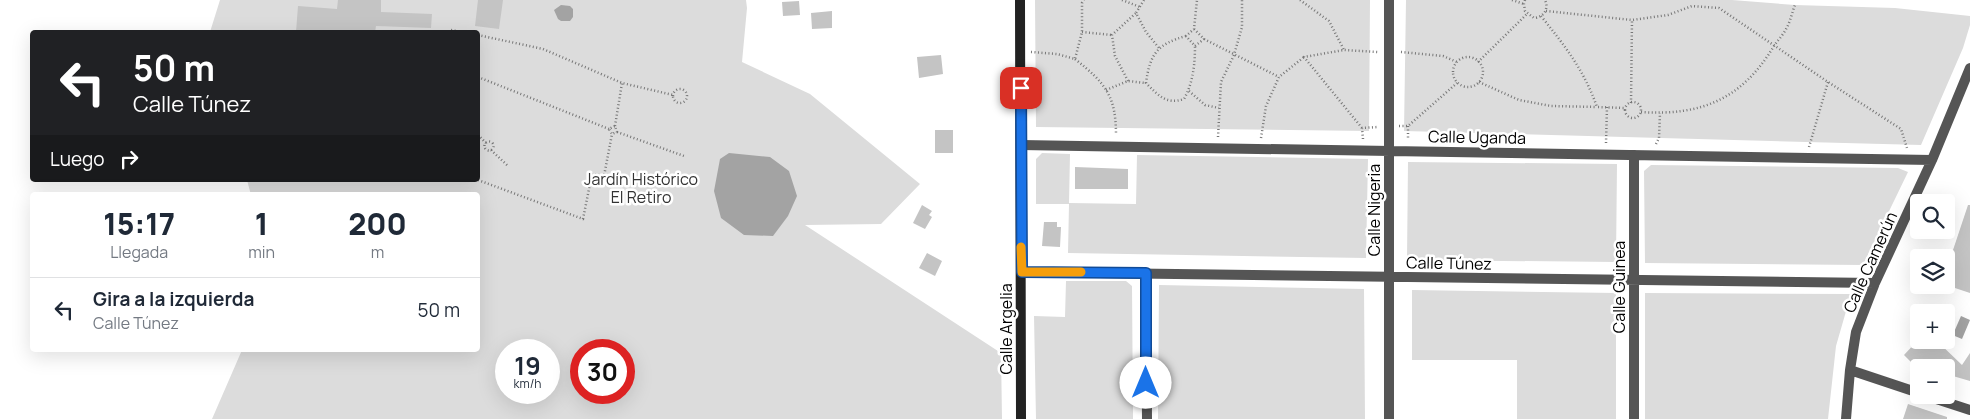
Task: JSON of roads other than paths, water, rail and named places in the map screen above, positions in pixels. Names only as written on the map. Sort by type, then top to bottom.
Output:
[{"type":"street","name":"Calle Argelia","points":[[1020,0],[1021,419]]},
{"type":"street","name":"Calle Nigeria","points":[[1389,0],[1389,419]]},
{"type":"street","name":"Calle Camerún","points":[[1846,419],[1850,370],[1856,332],[1875,283],[1932,160],[1970,68]]},
{"type":"street","name":"Calle Uganda","points":[[1021,145],[1932,160]]},
{"type":"street","name":"Calle Guinea","points":[[1634,155],[1634,419]]},
{"type":"street","name":"Calle Túnez","points":[[1022,272],[1875,283]]},
{"type":"street","points":[[1146,273],[1146,419]]},
{"type":"street","points":[[1850,370],[1910,390]]},
{"type":"street","points":[[1952,404],[1970,410]]},
{"type":"park label","name":"Jardín Histórico El Retiro","points":[[641,188]]}]
